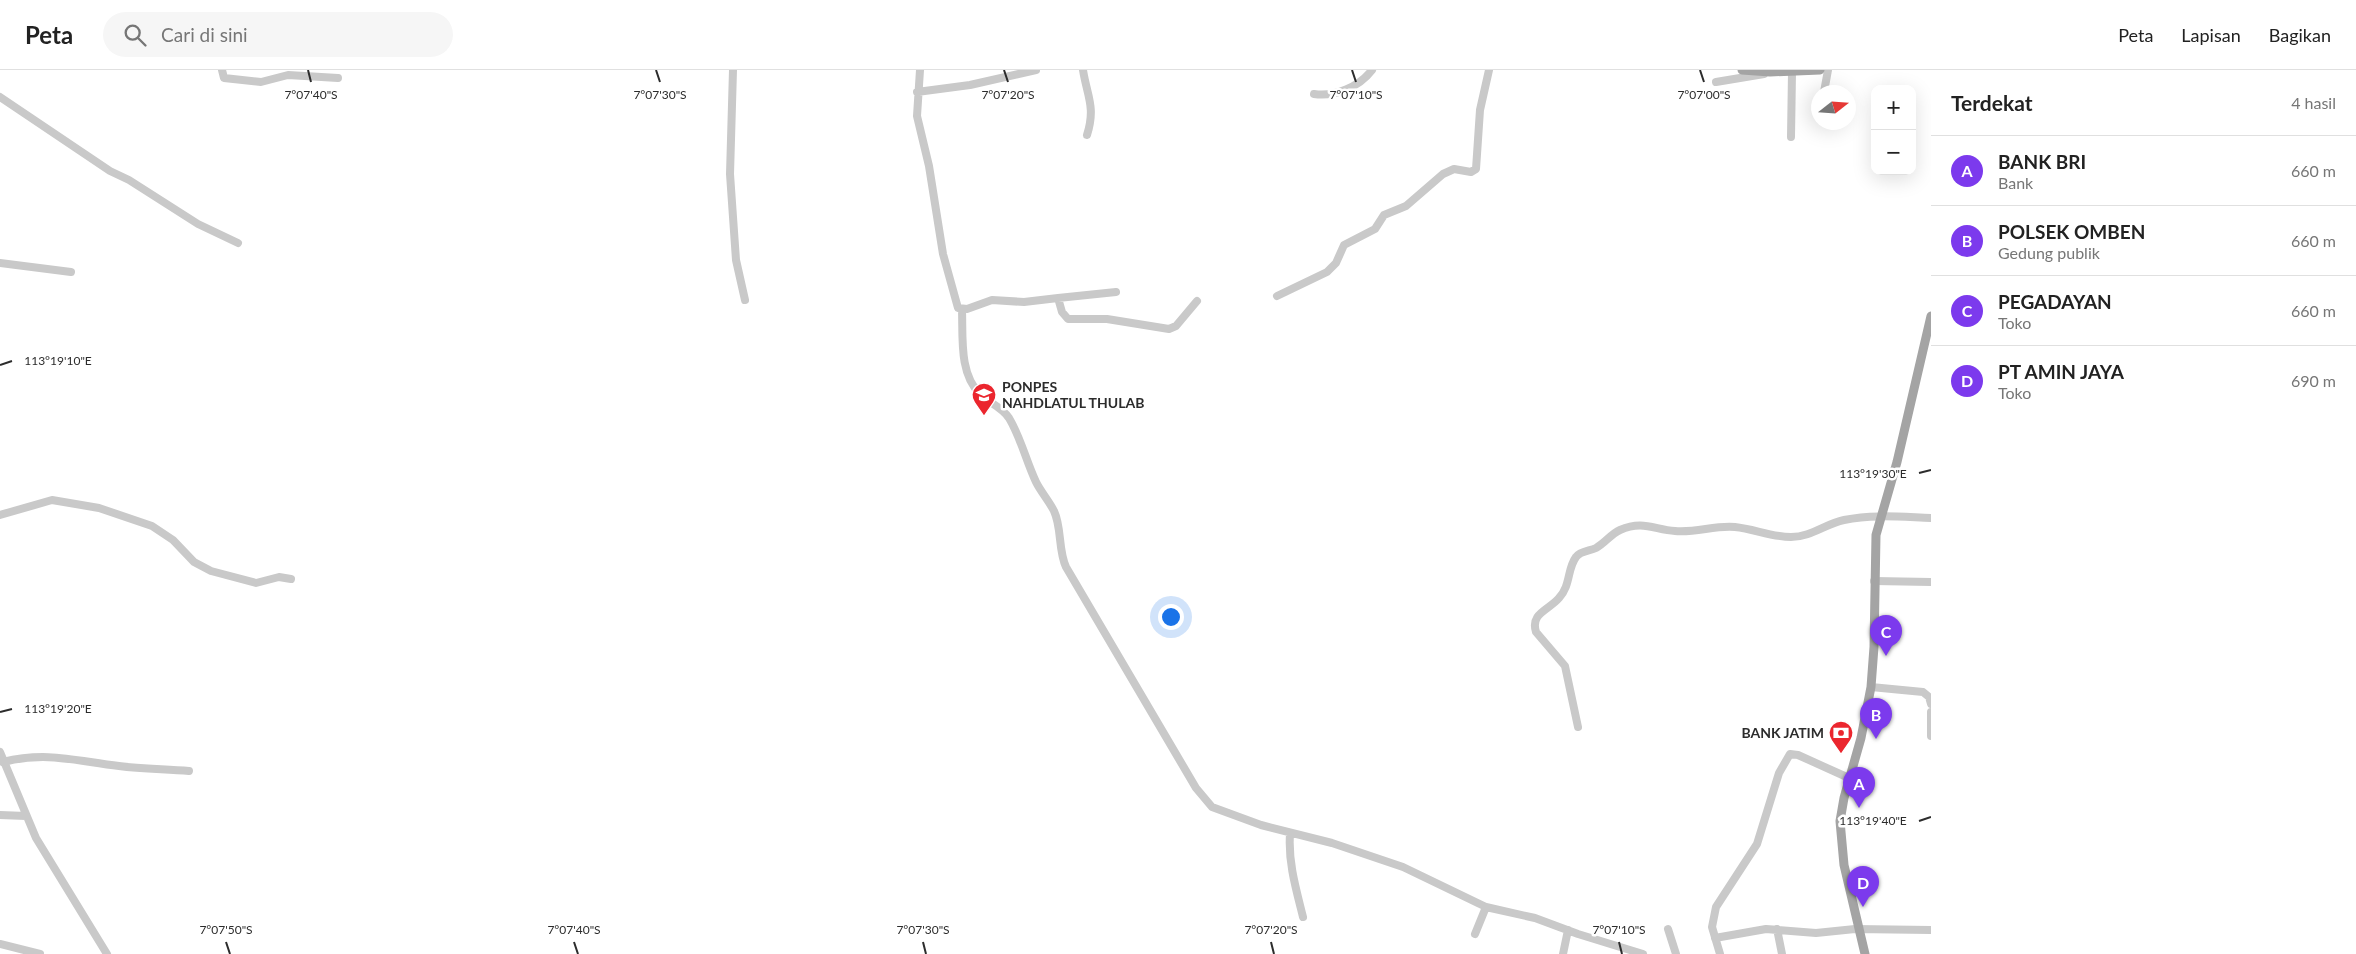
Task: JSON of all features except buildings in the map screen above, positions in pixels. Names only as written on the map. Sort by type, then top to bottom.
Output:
[{"type":"main road","points":[[1742,70],[1770,72],[1820,70]]},
{"type":"main road","points":[[1865,954],[1844,864],[1840,831],[1841,810],[1861,738],[1871,687],[1874,647],[1875,550],[1880,516],[1897,462],[1931,316]]},
{"type":"street","points":[[222,70],[224,78],[261,82],[288,75],[338,78]]},
{"type":"street","points":[[733,70],[730,174],[736,260],[745,300]]},
{"type":"street","points":[[920,70],[917,92],[917,116],[929,166],[943,254],[955,302],[962,310],[966,372],[970,383],[980,394],[999,407],[1008,416],[1018,435],[1037,484],[1054,511],[1062,558],[1066,567],[1206,802],[1220,812],[1290,834],[1350,849],[1403,867],[1486,907],[1535,918],[1643,954]]},
{"type":"street","points":[[917,92],[970,85],[1036,70]]},
{"type":"street","points":[[1082,70],[1092,108],[1092,122],[1088,135]]},
{"type":"street","points":[[1314,94],[1327,94],[1352,87],[1372,70]]},
{"type":"street","points":[[1277,296],[1326,272],[1336,263],[1344,245],[1377,228],[1384,215],[1406,206],[1443,174],[1454,169],[1471,172],[1476,169],[1480,110],[1489,70]]},
{"type":"street","points":[[1825,85],[1828,70]]},
{"type":"street","points":[[1716,82],[1770,72]]},
{"type":"street","points":[[1791,137],[1792,72]]},
{"type":"street","points":[[0,97],[110,171],[130,180],[198,224],[238,243]]},
{"type":"street","points":[[0,263],[71,272]]},
{"type":"street","points":[[962,310],[992,300],[1024,302],[1116,292]]},
{"type":"street","points":[[1058,298],[1062,312],[1068,319],[1107,319],[1168,329],[1176,326],[1197,301]]},
{"type":"street","points":[[0,515],[52,500],[99,508],[152,526],[173,540],[194,562],[211,571],[256,583],[276,578],[291,579]]},
{"type":"street","points":[[1578,727],[1565,666],[1546,645],[1534,626],[1539,613],[1556,602],[1566,589],[1574,560],[1578,555],[1601,546],[1620,530],[1642,526],[1687,532],[1724,526],[1738,527],[1764,534],[1797,537],[1815,533],[1843,520],[1880,516],[1931,518]]},
{"type":"street","points":[[1874,581],[1931,582]]},
{"type":"street","points":[[1871,687],[1923,692],[1929,697],[1931,704]]},
{"type":"street","points":[[1931,712],[1931,736]]},
{"type":"street","points":[[0,752],[3,767],[36,838],[108,954]]},
{"type":"street","points":[[1720,954],[1712,924],[1716,907],[1757,844],[1776,780],[1790,754],[1798,755],[1849,778]]},
{"type":"street","points":[[3,767],[24,757],[41,756],[78,758],[120,766],[189,771]]},
{"type":"street","points":[[0,815],[26,816]]},
{"type":"street","points":[[1290,834],[1291,871],[1303,917]]},
{"type":"street","points":[[1476,934],[1486,907]]},
{"type":"street","points":[[1668,929],[1676,954]]},
{"type":"street","points":[[1715,938],[1754,930],[1777,929],[1823,933],[1860,929],[1931,930]]},
{"type":"street","points":[[1777,929],[1782,954]]},
{"type":"street","points":[[1563,954],[1568,930]]},
{"type":"street","points":[[0,944],[40,954]]},
{"type":"place","name":"PONPES NAHDLATUL THULAB","points":[[984,416]]},
{"type":"place","name":"PEGADAYAN","points":[[1886,656]]},
{"type":"place","name":"POLSEK OMBEN","points":[[1876,739]]},
{"type":"place","name":"BANK JATIM","points":[[1841,754]]},
{"type":"place","name":"BANK BRI","points":[[1859,808]]},
{"type":"place","name":"PT AMIN JAYA","points":[[1863,907]]}]
